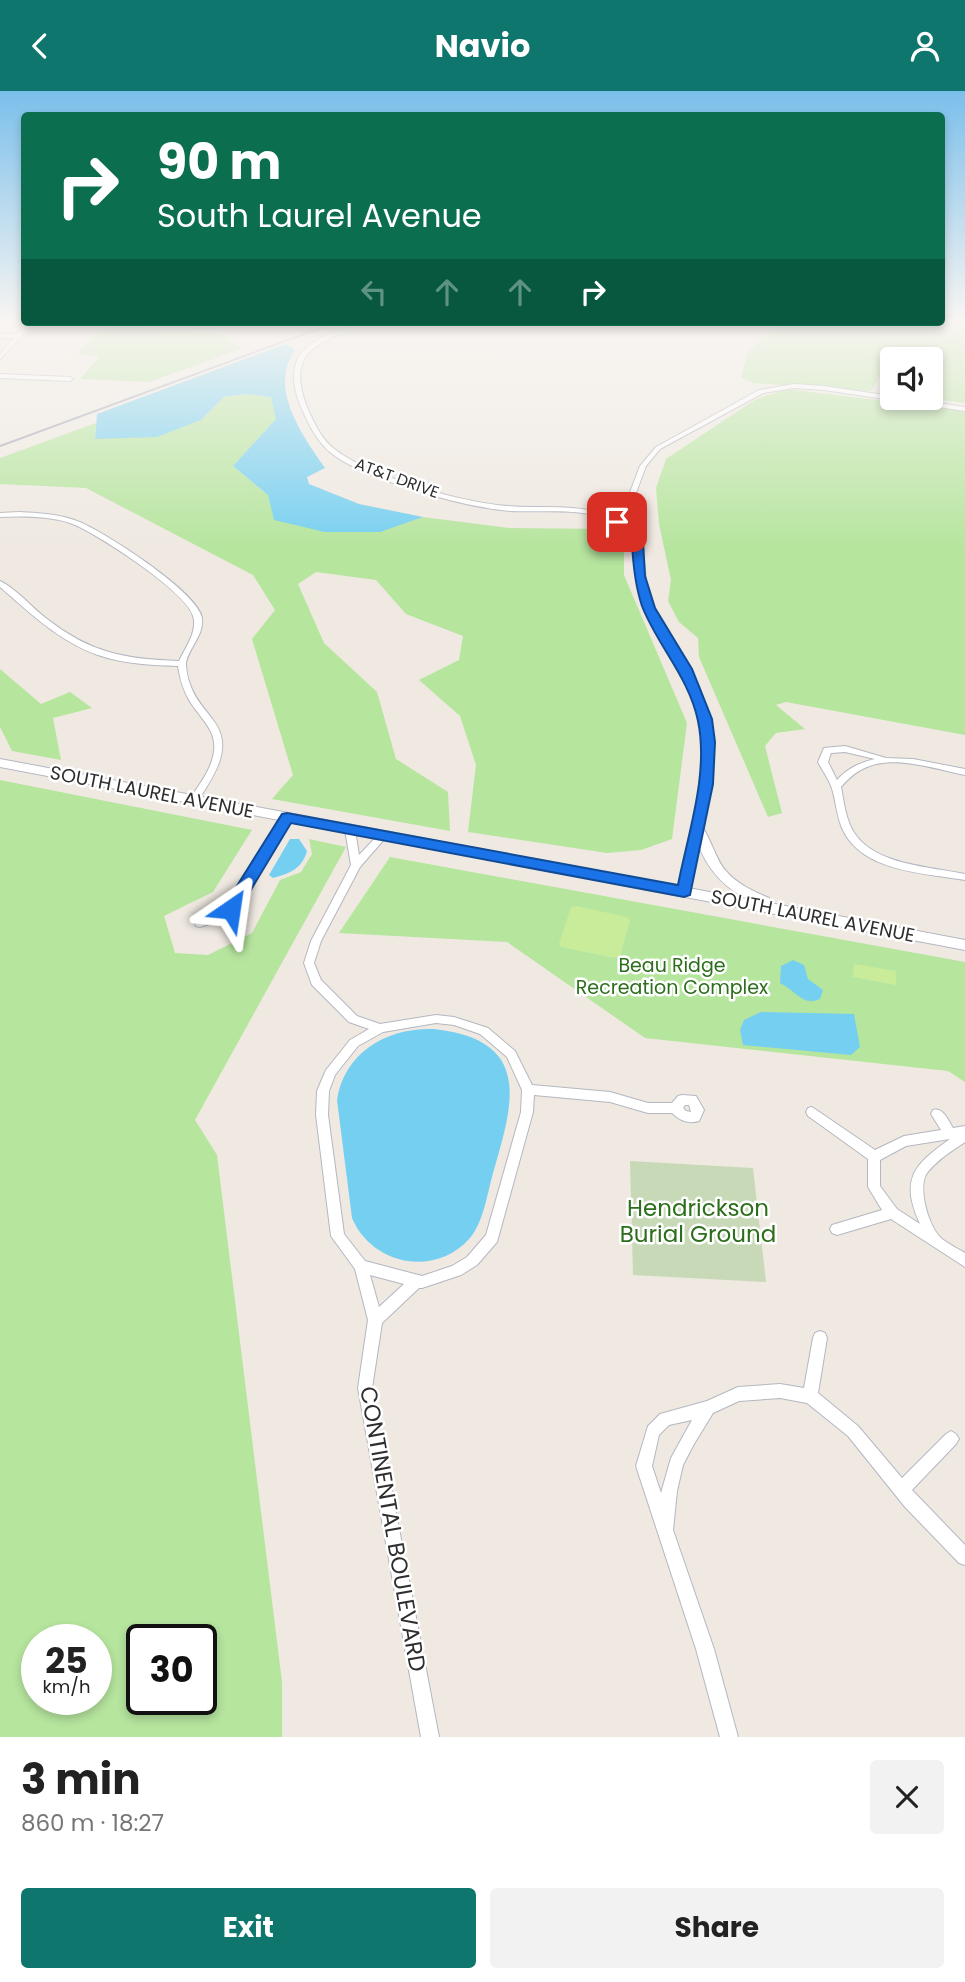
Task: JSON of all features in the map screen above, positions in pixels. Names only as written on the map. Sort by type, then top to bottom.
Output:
[{"type":"main road","name":"SOUTH LAUREL AVENUE","points":[[0,764],[965,945]]},
{"type":"main road","points":[[698,828],[710,862],[727,881],[757,898],[795,912]]},
{"type":"street","name":"AT&T DRIVE","points":[[299,395],[320,438],[334,453],[356,464],[456,499],[497,507],[572,511],[609,519],[627,529],[638,541],[640,576],[649,608],[699,698],[705,719],[708,762],[698,828],[684,891]]},
{"type":"street","points":[[609,519],[630,501],[639,472],[658,448],[754,395]]},
{"type":"street","points":[[870,395],[965,409]]},
{"type":"street","points":[[0,515],[46,516],[87,527],[186,597],[195,609],[199,622],[182,664],[185,684],[213,723],[219,741],[215,766],[194,800]]},
{"type":"street","points":[[0,583],[62,636],[84,648],[124,660],[182,664]]},
{"type":"street","points":[[965,772],[845,749],[827,750],[822,762],[836,787],[854,840],[874,855],[902,865],[965,877]]},
{"type":"street","points":[[836,787],[845,775],[861,764],[885,758]]},
{"type":"street","points":[[200,923],[223,915],[231,909],[287,818]]},
{"type":"street","points":[[350,830],[356,865]]},
{"type":"street","name":"CONTINENTAL BOULEVARD","points":[[380,1028],[353,1019],[316,982],[309,963],[316,941],[356,865],[382,836]]},
{"type":"street","points":[[353,1019],[354,1043]]},
{"type":"street","name":"CONTINENTAL BOULEVARD","points":[[429,1737],[365,1388],[375,1320],[361,1266],[338,1236],[322,1115],[323,1091],[330,1073],[354,1043],[380,1028],[436,1019],[471,1026],[497,1040],[511,1054],[528,1090]]},
{"type":"street","points":[[375,1320],[415,1282],[456,1271],[472,1261],[492,1238],[524,1124],[528,1090],[610,1097],[648,1108],[676,1108]]},
{"type":"street","points":[[812,1112],[874,1157]]},
{"type":"street","points":[[937,1114],[950,1133]]},
{"type":"street","points":[[874,1157],[904,1141],[965,1133]]},
{"type":"street","points":[[937,1243],[917,1206],[915,1187],[928,1164],[965,1133]]},
{"type":"street","points":[[874,1157],[874,1187],[892,1213],[965,1261]]},
{"type":"street","points":[[837,1229],[892,1213]]},
{"type":"street","points":[[361,1266],[415,1282]]},
{"type":"street","points":[[810,1396],[820,1338]]},
{"type":"street","points":[[729,1737],[705,1649],[644,1466],[648,1442],[655,1427],[665,1419],[708,1408],[738,1394],[780,1391],[810,1396],[853,1431],[965,1557]]},
{"type":"street","points":[[666,1537],[667,1491],[677,1455],[708,1408]]},
{"type":"street","points":[[903,1489],[951,1439]]},
{"type":"green space","points":[[254,395],[271,397],[277,418],[233,466],[268,495],[380,531],[423,517],[509,528],[610,529],[624,545],[624,575],[687,723],[672,839],[641,850],[607,853],[468,832],[476,765],[460,716],[419,680],[459,660],[463,636],[406,614],[376,580],[316,572],[298,584],[324,643],[377,692],[396,759],[448,792],[450,831],[272,799],[293,775],[252,639],[275,610],[253,575],[86,488],[0,484],[0,458],[96,423],[95,438],[201,420],[224,397]]},
{"type":"green space","points":[[769,395],[834,395],[880,400],[880,410],[943,408],[965,411],[965,735],[786,702],[776,705],[805,729],[776,733],[765,746],[782,813],[768,817],[699,657],[698,638],[679,622],[668,601],[671,580],[659,524],[656,488],[666,459],[756,399]]},
{"type":"green space","points":[[943,395],[965,395],[965,403],[943,400]]},
{"type":"green space","points":[[0,669],[41,704],[70,692],[92,708],[53,718],[61,760],[12,751],[0,727]]},
{"type":"green space","points":[[0,780],[252,830],[213,892],[164,916],[175,953],[208,955],[252,933],[280,880],[301,872],[312,854],[309,839],[346,847],[195,1120],[217,1155],[282,1682],[282,1737],[0,1737]]},
{"type":"green space","name":"Beau Ridge Recreation Complex","points":[[390,857],[965,962],[965,1082],[948,1071],[645,1038],[507,942],[339,933]]},
{"type":"green space","points":[[571,907],[627,917],[630,921],[620,956],[614,958],[561,947],[559,944]]},
{"type":"green space","points":[[854,964],[896,971],[896,985],[853,977]]},
{"type":"green space","name":"Hendrickson Burial Ground","points":[[630,1161],[753,1168],[766,1282],[633,1275]]},
{"type":"water","points":[[149,395],[241,395],[224,397],[201,420],[157,437],[95,439],[97,414]]},
{"type":"water","points":[[254,395],[287,395],[298,426],[325,468],[307,477],[309,484],[359,504],[423,517],[380,532],[325,532],[274,520],[268,495],[233,466],[276,419],[271,397]]},
{"type":"water","points":[[290,839],[299,839],[307,851],[305,857],[295,869],[273,878],[269,875]]},
{"type":"water","points":[[793,960],[804,965],[808,979],[823,990],[820,999],[804,999],[780,983],[781,966]]},
{"type":"water","points":[[761,1012],[854,1014],[860,1047],[851,1055],[743,1045],[740,1030],[744,1020]]},
{"type":"water","points":[[434,1029],[466,1036],[488,1046],[502,1061],[509,1079],[509,1100],[500,1147],[475,1231],[456,1251],[440,1258],[423,1262],[405,1261],[374,1247],[361,1234],[352,1218],[337,1100],[341,1083],[349,1068],[371,1046],[400,1033]]},
{"type":"railway","points":[[0,446],[139,395]]},
{"type":"route","points":[[231,909],[287,818],[684,891],[706,784],[708,742],[705,719],[686,669],[649,608],[640,576],[638,541],[617,522]]}]
